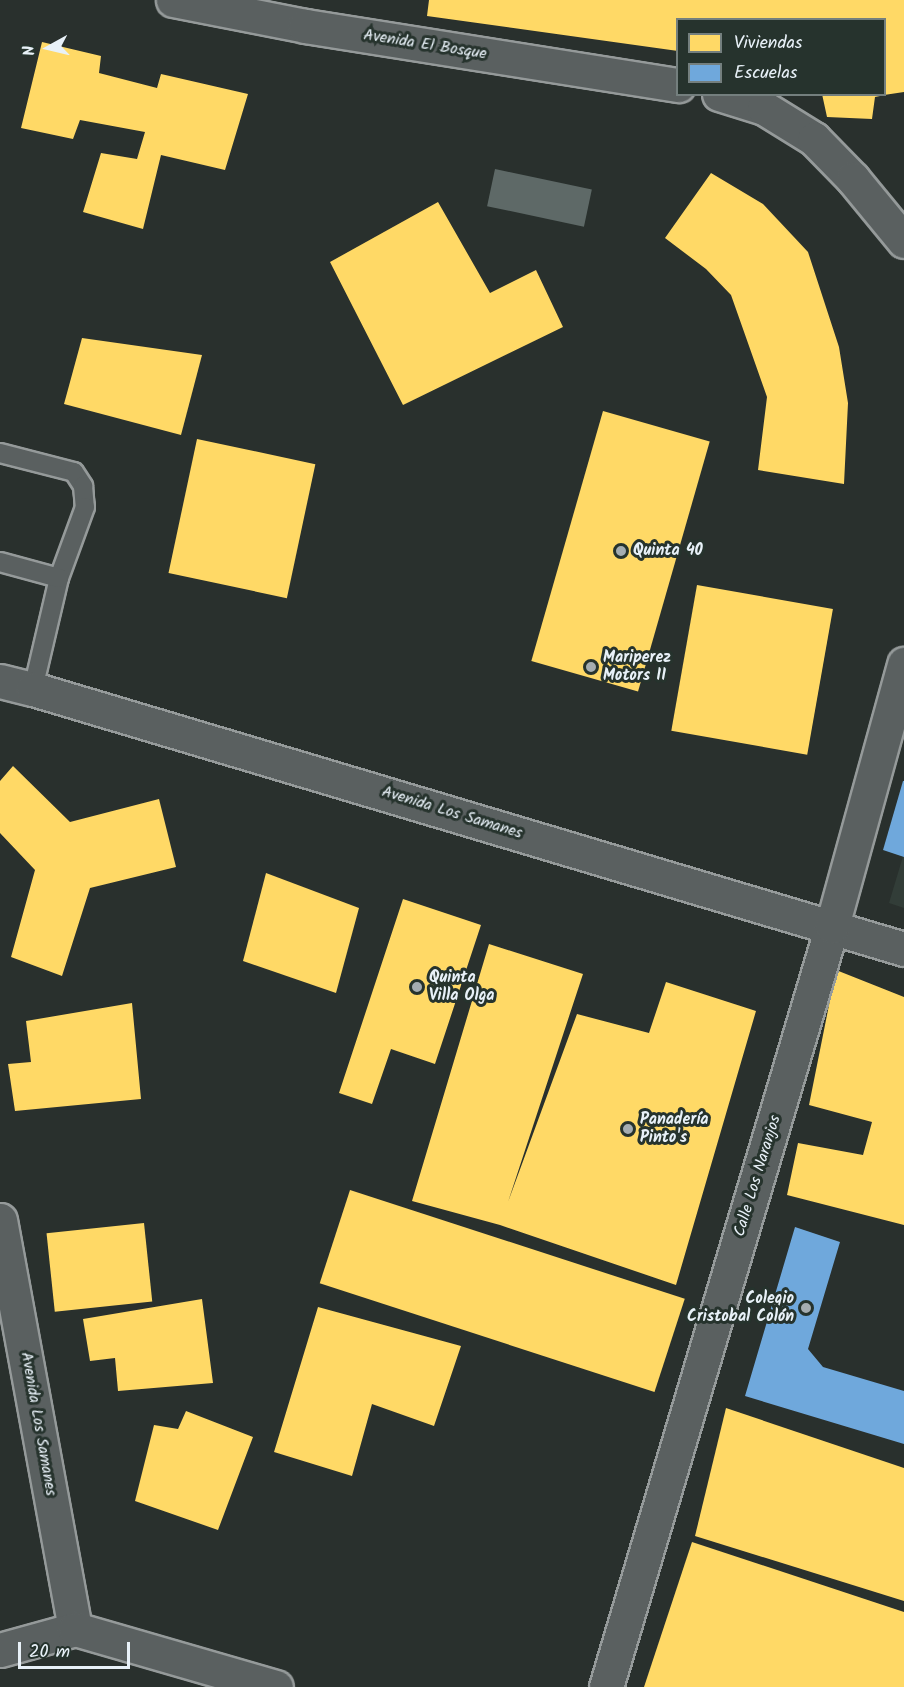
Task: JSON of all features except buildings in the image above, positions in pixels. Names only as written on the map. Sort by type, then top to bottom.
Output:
[{"type":"street","name":"Avenida El Bosque","points":[[173,0],[305,26],[676,85]]},
{"type":"street","points":[[725,96],[764,108],[814,140],[853,179],[904,241]]},
{"type":"street","name":"Calle Los Naranjos","points":[[606,1687],[832,926],[904,664]]},
{"type":"street","name":"Avenida Los Samanes","points":[[0,681],[904,948]]},
{"type":"street","name":"Avenida Los Samanes","points":[[0,1220],[75,1629]]},
{"type":"street","points":[[0,1650],[75,1629],[276,1687]]},
{"type":"lane","points":[[0,453],[74,472],[83,486],[85,507],[59,578],[33,689]]},
{"type":"lane","points":[[0,562],[59,578]]},
{"type":"shaded area","points":[[495,169],[592,190],[584,227],[487,206]]},
{"type":"shaded area","points":[[904,853],[904,908],[889,903]]},
{"type":"place","name":"Quinta 40","points":[[621,551]]},
{"type":"place","name":"Mariperez Motors II","points":[[591,667]]},
{"type":"place","name":"Quinta Villa Olga","points":[[417,987]]},
{"type":"place","name":"Panadería Pinto's","points":[[628,1129]]},
{"type":"place","name":"Colegio Cristobal Colón","points":[[806,1308]]}]
